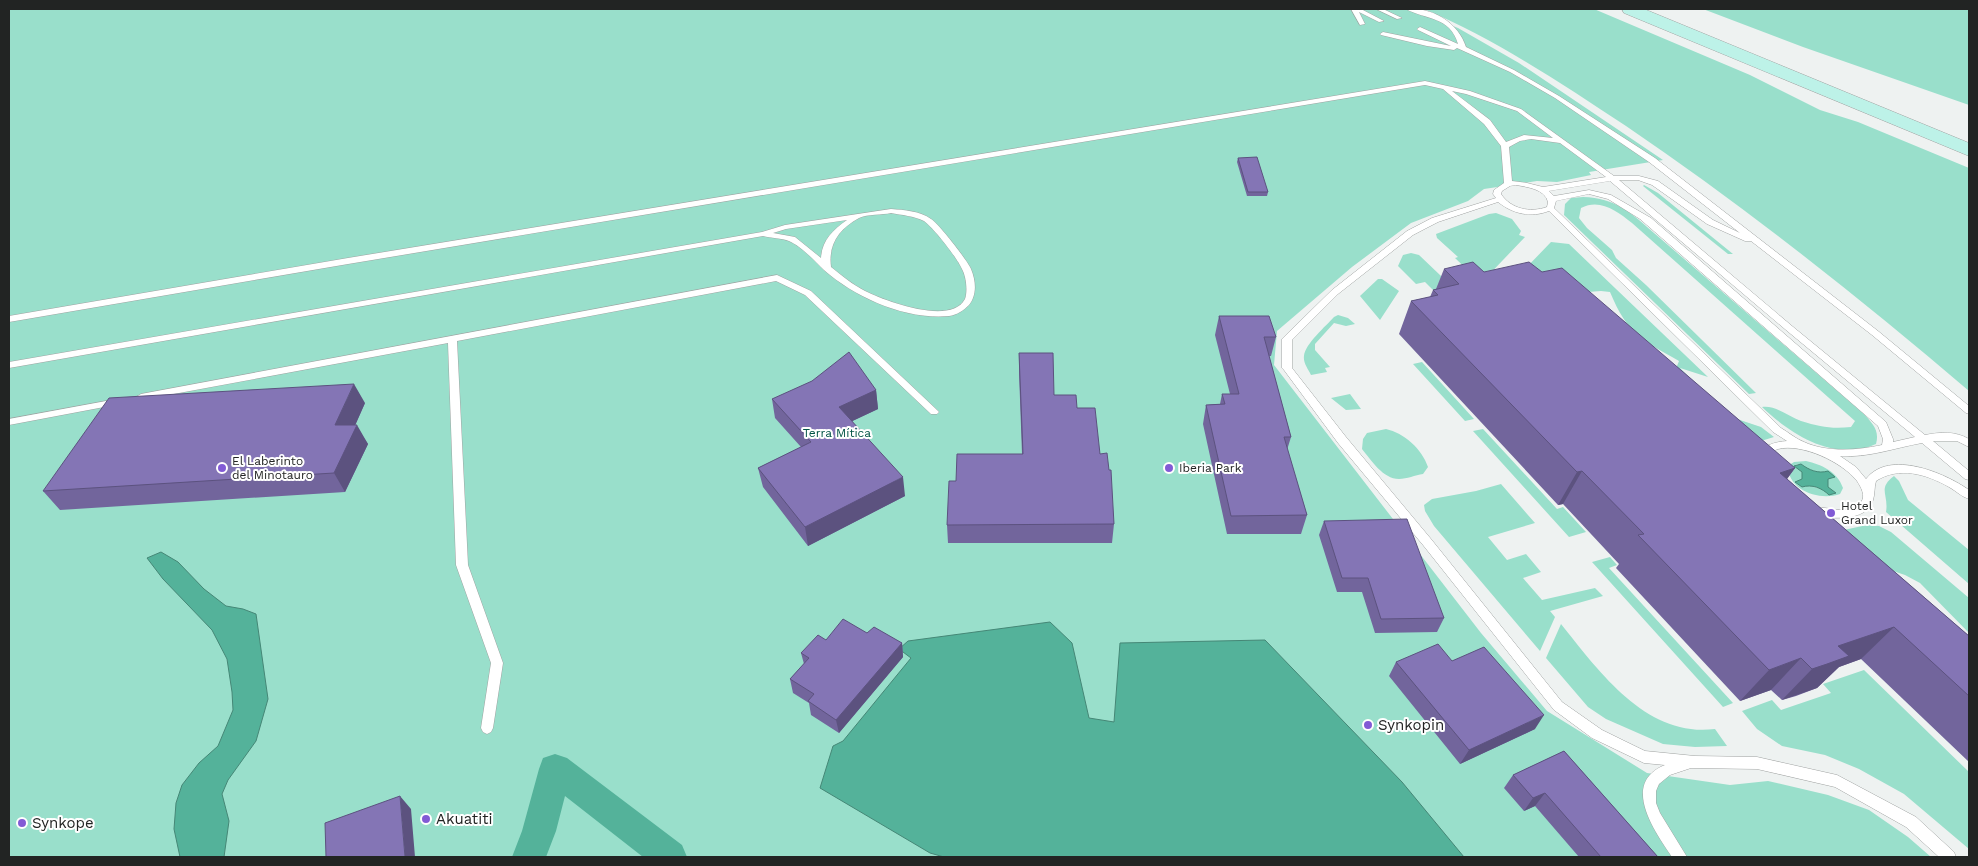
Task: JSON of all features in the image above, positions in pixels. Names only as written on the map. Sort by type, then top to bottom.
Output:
[{"type":"main road","points":[[1630,9],[1969,150]]},
{"type":"main road","points":[[1664,9],[1969,133]]},
{"type":"lane","points":[[1368,9],[1390,20]]},
{"type":"lane","points":[[1379,9],[1399,18]]},
{"type":"lane","points":[[1390,9],[1408,17]]},
{"type":"lane","points":[[1401,9],[1416,16]]},
{"type":"lane","points":[[1409,9],[1422,12],[1452,25],[1461,42]]},
{"type":"lane","points":[[1356,11],[1381,21]]},
{"type":"lane","points":[[1356,11],[1372,22]]},
{"type":"lane","points":[[1356,11],[1362,24]]},
{"type":"lane","points":[[1438,26],[1461,42]]},
{"type":"lane","points":[[1429,27],[1461,42],[1557,97],[1652,160],[1875,333],[1969,411]]},
{"type":"lane","points":[[1420,29],[1461,42]]},
{"type":"lane","points":[[1411,30],[1446,47]]},
{"type":"lane","points":[[1402,31],[1427,44]]},
{"type":"lane","points":[[1392,33],[1406,40]]},
{"type":"lane","points":[[1383,34],[1446,47],[1461,42]]},
{"type":"lane","points":[[9,320],[348,261],[1425,83],[1468,92],[1519,110],[1565,142],[1612,178],[1789,328],[1969,476]]},
{"type":"lane","points":[[1444,87],[1487,122],[1505,146],[1508,184]]},
{"type":"lane","points":[[1505,146],[1513,140],[1528,136],[1565,142]]},
{"type":"lane","points":[[1679,235],[1642,217],[1611,197],[1589,192],[1551,203],[1538,212],[1520,211],[1512,208],[1500,199],[1497,194],[1498,190],[1508,184],[1525,184],[1542,190],[1612,178],[1639,178],[1655,182],[1710,222],[1763,246]]},
{"type":"lane","points":[[1542,190],[1551,203],[1778,430],[1802,446]]},
{"type":"lane","points":[[1500,199],[1435,220],[1410,233],[1335,292],[1287,339],[1287,368],[1342,440],[1558,706],[1597,734],[1644,757],[1695,762],[1757,763],[1837,781],[1911,822],[1949,857]]},
{"type":"lane","points":[[9,365],[763,234],[784,227],[891,211],[912,214],[928,220],[940,232],[967,269],[972,287],[969,299],[961,308],[950,313],[927,313],[889,305],[860,292],[792,240],[763,234]]},
{"type":"lane","points":[[827,268],[824,250],[829,239],[838,229],[859,216]]},
{"type":"lane","points":[[1642,217],[1882,424],[1888,438],[1887,448]]},
{"type":"lane","points":[[9,422],[777,278],[808,293],[934,412]]},
{"type":"lane","points":[[1789,328],[1801,354]]},
{"type":"lane","points":[[452,340],[462,565],[497,663],[487,728]]},
{"type":"lane","points":[[1761,468],[1760,462],[1763,453],[1772,447],[1785,444],[1839,454],[1868,452],[1926,439],[1955,436],[1969,443]]},
{"type":"lane","points":[[1820,450],[1852,469],[1868,492]]},
{"type":"lane","points":[[1808,509],[1834,515],[1850,514],[1861,510],[1867,502],[1871,479],[1888,470],[1914,469],[1956,484],[1969,495]]},
{"type":"lane","points":[[1680,857],[1655,821],[1647,796],[1652,782],[1673,767],[1695,762]]},
{"type":"green space","name":"Terra Mítica","points":[[9,9],[1412,9],[1458,28],[1519,63],[1663,160],[1589,172],[1591,175],[1557,182],[1537,181],[1484,189],[1468,201],[1411,223],[1352,267],[1277,331],[1274,365],[1481,633],[1547,711],[1647,773],[1730,785],[1768,781],[1828,795],[1869,810],[1908,837],[1931,857],[9,857]]},
{"type":"green space","points":[[1424,9],[1594,9],[1750,75],[1820,110],[1858,122],[1969,168],[1969,391],[1886,321],[1801,254],[1714,188],[1626,126],[1502,48]]},
{"type":"green space","points":[[1703,9],[1969,9],[1969,105],[1803,47]]},
{"type":"green space","points":[[1644,185],[1658,193],[1733,254],[1728,254]]},
{"type":"green space","points":[[1583,197],[1605,200],[1622,208],[1638,219],[1863,413],[1876,431],[1876,444],[1860,449],[1829,448],[1800,436],[1773,417],[1762,407],[1782,411],[1801,421],[1826,427],[1851,427],[1855,421],[1626,218],[1602,205],[1588,205],[1581,208],[1579,218],[1587,228],[1612,250],[1616,258],[1756,393],[1749,394],[1564,215],[1565,204],[1571,198]]},
{"type":"green space","points":[[1496,213],[1512,219],[1521,231],[1519,235],[1525,237],[1481,283],[1455,258],[1458,257],[1437,238],[1436,234]]},
{"type":"green space","points":[[1551,242],[1569,244],[1708,377],[1680,368],[1728,416],[1761,427],[1774,437],[1722,453],[1499,296]],"holes":[[[1610,292],[1623,318],[1630,327],[1645,341],[1679,361],[1673,376],[1562,294]]]},
{"type":"green space","points":[[1411,253],[1419,255],[1461,295],[1442,299],[1425,282],[1416,284],[1398,266],[1403,255]]},
{"type":"green space","points":[[1378,279],[1382,279],[1399,291],[1380,320],[1360,296]]},
{"type":"green space","points":[[1338,315],[1348,318],[1355,324],[1346,326],[1334,323],[1315,344],[1315,350],[1330,367],[1325,368],[1327,372],[1311,375],[1304,361],[1305,351],[1316,335]]},
{"type":"green space","points":[[1422,362],[1474,419],[1465,421],[1413,364]]},
{"type":"green space","points":[[1350,394],[1361,409],[1346,410],[1331,398]]},
{"type":"green space","points":[[1386,429],[1406,438],[1417,448],[1428,467],[1423,474],[1402,479],[1393,478],[1378,468],[1369,458],[1362,449],[1363,439],[1367,433]]},
{"type":"green space","points":[[1483,429],[1557,509],[1563,507],[1586,532],[1569,537],[1473,431]]},
{"type":"green space","points":[[1806,461],[1833,473],[1843,488],[1840,494],[1832,496],[1815,495],[1799,488],[1789,475],[1788,466],[1794,462]],"holes":[[[1801,464],[1808,470],[1835,477],[1827,479],[1828,487],[1835,493],[1796,482],[1802,479],[1802,472],[1795,465]]]},
{"type":"green space","points":[[1894,476],[1899,481],[1908,500],[1969,550],[1969,584],[1886,512],[1885,488]]},
{"type":"green space","points":[[1501,484],[1535,523],[1488,537],[1507,560],[1526,554],[1541,572],[1523,578],[1542,600],[1595,588],[1603,596],[1550,611],[1555,617],[1540,651],[1434,526],[1425,511],[1424,505],[1432,499],[1476,491]]},
{"type":"green space","points":[[1867,525],[1879,526],[1891,532],[1969,598],[1969,633],[1920,583],[1905,575],[1881,567],[1825,534]]},
{"type":"green space","points":[[1610,557],[1617,565],[1609,568],[1733,703],[1723,707],[1592,562]]},
{"type":"green space","points":[[1561,624],[1591,661],[1626,698],[1646,712],[1667,723],[1690,729],[1715,729],[1727,746],[1695,747],[1663,744],[1606,719],[1588,707],[1546,658]]},
{"type":"green space","points":[[1864,670],[1969,772],[1969,849],[1904,794],[1859,769],[1825,755],[1782,746],[1757,729],[1742,711],[1772,700],[1781,710],[1831,693],[1823,684]]},
{"type":"shaded area","points":[[1801,464],[1814,471],[1828,471],[1835,477],[1828,479],[1828,487],[1836,493],[1829,495],[1817,487],[1802,487],[1795,482],[1802,479],[1802,472],[1794,466]]},
{"type":"shaded area","points":[[161,552],[178,562],[204,589],[226,606],[256,614],[268,699],[256,741],[228,780],[222,794],[229,821],[224,857],[180,857],[174,829],[176,803],[182,785],[199,763],[218,746],[233,710],[227,659],[212,630],[163,579],[147,558]]},
{"type":"shaded area","points":[[1050,622],[1072,643],[1089,718],[1114,722],[1120,643],[1265,640],[1402,782],[1464,857],[944,857],[930,853],[820,788],[833,746],[843,741],[911,658],[899,649],[908,641]]},
{"type":"building","points":[[1257,157],[1268,192],[1248,192],[1238,158]]},
{"type":"building","points":[[1473,262],[1484,272],[1529,262],[1542,272],[1562,268],[1795,468],[1780,473],[1969,636],[1969,696],[1894,627],[1838,646],[1849,656],[1827,664],[1812,669],[1801,658],[1769,670],[1638,535],[1644,534],[1582,471],[1577,472],[1411,301],[1438,295],[1433,290],[1459,284],[1444,269]]},
{"type":"building","points":[[1219,316],[1269,316],[1276,337],[1264,337],[1291,437],[1284,437],[1307,515],[1231,516],[1206,405],[1225,404],[1222,394],[1239,394]]},
{"type":"building","points":[[849,352],[876,390],[839,407],[903,477],[805,527],[758,468],[811,442],[772,399],[812,381]]},
{"type":"building","points":[[1019,353],[1053,353],[1054,395],[1076,395],[1077,408],[1095,408],[1100,454],[1107,453],[1109,470],[1111,470],[1114,524],[947,525],[949,481],[956,481],[957,454],[1023,454]]},
{"type":"building","name":"El Laberinto del Minotauro","points":[[354,384],[335,425],[357,425],[334,473],[43,491],[109,398]]},
{"type":"building","points":[[1407,519],[1444,618],[1381,619],[1368,578],[1342,578],[1324,521]]},
{"type":"building","points":[[843,619],[867,633],[874,627],[902,643],[836,720],[808,701],[814,694],[790,679],[809,658],[801,653],[818,635],[826,640]]},
{"type":"building","points":[[1438,644],[1452,661],[1484,647],[1544,715],[1469,750],[1396,662]]},
{"type":"building","points":[[1564,751],[1658,857],[1601,857],[1545,793],[1533,798],[1513,775]]},
{"type":"building","points":[[400,796],[405,857],[326,857],[325,823]]},
{"type":"waterway","points":[[529,857],[539,831],[555,769],[670,857]]},
{"type":"place","name":"El Laberinto del Minotauro","points":[[222,468]]},
{"type":"place","name":"Iberia Park","points":[[1169,468]]},
{"type":"place","name":"Hotel Grand Luxor","points":[[1831,513]]},
{"type":"place","name":"Synkopin","points":[[1368,725]]},
{"type":"place","name":"Akuatiti","points":[[426,819]]},
{"type":"place","name":"Synkope","points":[[22,823]]}]
